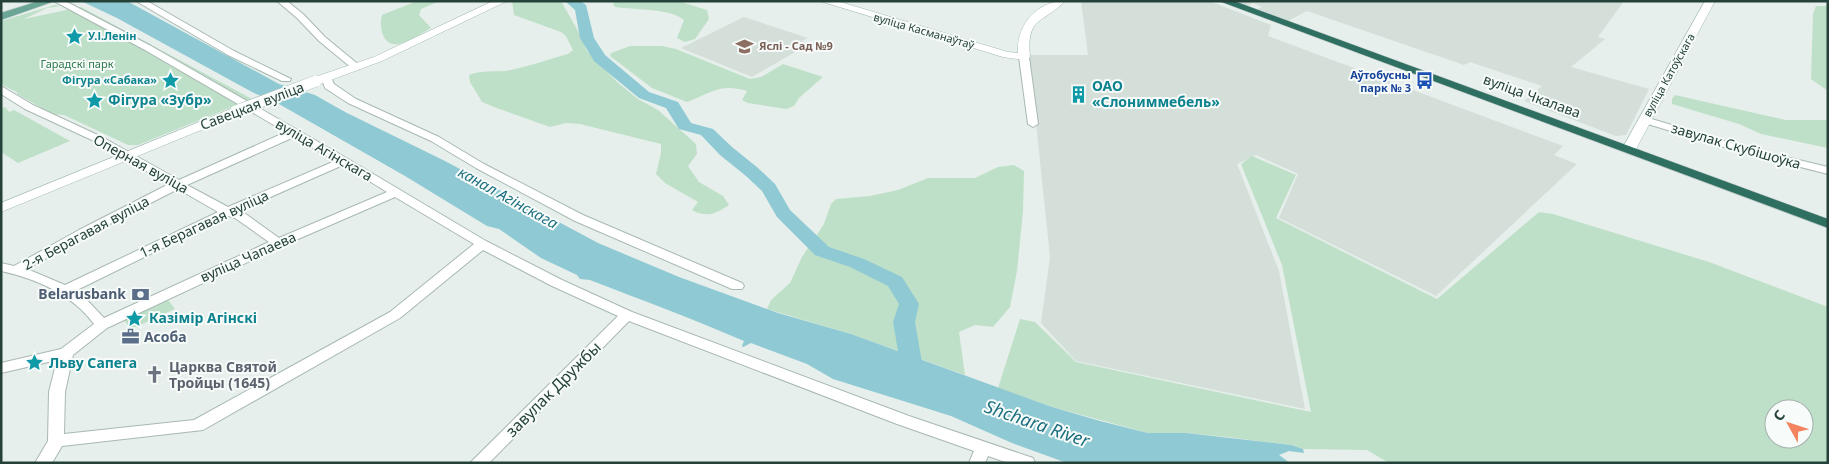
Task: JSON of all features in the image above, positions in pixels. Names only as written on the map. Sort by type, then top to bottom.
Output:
[{"type":"highway","name":"вуліца Чкалава","points":[[1224,1],[1828,224]]},
{"type":"main road","name":"Савецкая вуліца","points":[[1,208],[236,111],[386,56],[502,1]]},
{"type":"main road","name":"вуліца Касманаўтаў","points":[[825,1],[1007,55],[1024,57]]},
{"type":"main road","points":[[1024,57],[1022,46],[1024,32],[1030,22],[1060,1]]},
{"type":"main road","name":"вуліца Катоўскага","points":[[1629,150],[1710,1]]},
{"type":"main road","points":[[1,17],[56,2]]},
{"type":"street","points":[[140,1],[231,53],[286,79]]},
{"type":"street","points":[[281,1],[356,67]]},
{"type":"street","name":"вуліца Агінскага","points":[[56,2],[148,48],[292,133],[344,161],[482,244],[557,284],[627,315],[903,420],[981,456],[1027,463]]},
{"type":"street","points":[[1024,57],[1033,124]]},
{"type":"street","points":[[321,79],[352,101],[434,139],[480,166],[579,218],[737,286]]},
{"type":"street","name":"Оперная вуліца","points":[[1,89],[29,107],[98,139],[227,212],[239,215],[278,243]]},
{"type":"street","name":"завулак Скубішоўка","points":[[1645,120],[1760,154],[1828,171]]},
{"type":"street","name":"2-я Берагавая вуліца","points":[[16,270],[86,230],[178,185],[292,133]]},
{"type":"street","name":"1-я Берагавая вуліца","points":[[65,290],[227,212],[344,161]]},
{"type":"street","name":"вуліца Чапаева","points":[[66,353],[102,325],[278,243],[396,192]]},
{"type":"street","points":[[56,441],[197,426],[395,315],[482,244]]},
{"type":"street","points":[[1,267],[16,270],[65,290],[96,315],[102,325]]},
{"type":"street","name":"завулак Дружбы","points":[[478,463],[627,315]]},
{"type":"street","points":[[1,368],[66,353],[57,392],[56,441],[53,450],[43,463]]},
{"type":"shaded area","points":[[1081,1],[1209,1],[1271,25],[1268,36],[1563,146],[1554,155],[1577,164],[1436,296],[1279,218],[1298,174],[1256,155],[1237,164],[1279,271],[1305,409],[1076,361],[1041,323],[1050,257],[1029,55],[1088,55]]},
{"type":"shaded area","points":[[1234,1],[1624,1],[1598,37],[1605,39],[1571,67],[1649,89],[1626,135],[1616,136],[1524,101],[1542,86],[1470,62],[1464,65],[1307,11],[1288,21],[1257,9],[1262,7],[1253,3],[1247,6]]},
{"type":"shaded area","name":"Яслі - Сад №9","points":[[744,17],[808,38],[802,41],[809,44],[752,77],[681,48]]},
{"type":"green space","points":[[417,1],[440,1],[421,9],[419,15],[431,28],[399,44],[393,44],[385,39],[381,25],[382,15]]},
{"type":"green space","points":[[512,1],[561,1],[587,51],[617,82],[638,99],[658,110],[696,144],[697,154],[688,166],[699,182],[723,196],[729,205],[711,214],[702,214],[692,210],[698,202],[665,183],[656,174],[661,144],[580,124],[566,123],[550,127],[482,102],[470,82],[469,75],[479,72],[506,71],[568,54],[573,50],[566,36],[561,32],[514,15]]},
{"type":"green space","points":[[614,1],[678,1],[707,10],[709,19],[695,39],[685,42],[677,38],[684,20],[678,16],[661,11],[615,7]]},
{"type":"green space","name":"Гарадскі парк","points":[[55,5],[61,6],[47,8],[24,19],[81,7],[252,99],[138,145],[128,145],[64,115],[53,114],[4,86],[1,82],[1,21]]},
{"type":"green space","points":[[1816,6],[1828,6],[1828,91],[1811,79],[1813,14]]},
{"type":"green space","points":[[630,46],[662,46],[676,49],[750,79],[761,77],[783,64],[823,77],[799,98],[794,106],[786,109],[748,103],[742,100],[747,91],[729,88],[716,90],[687,102],[652,88],[610,56],[611,53]]},
{"type":"green space","points":[[1675,95],[1786,120],[1828,120],[1828,148],[1761,134],[1739,124],[1672,104],[1672,99]]},
{"type":"green space","points":[[5,107],[9,112],[14,110],[70,141],[18,163],[1,152],[1,108]]},
{"type":"green space","points":[[1252,156],[1296,175],[1276,218],[1437,299],[1539,212],[1553,214],[1709,262],[1828,307],[1828,463],[1389,463],[1367,450],[1303,449],[1291,445],[1227,437],[1186,433],[1148,433],[1049,406],[998,388],[1020,319],[1035,322],[1076,362],[1311,412],[1282,265],[1241,164]]},
{"type":"green space","points":[[1014,165],[1024,171],[1023,211],[1017,271],[1010,307],[993,327],[975,325],[959,332],[965,375],[851,334],[767,309],[771,300],[790,283],[802,257],[824,224],[831,204],[836,199],[870,196],[898,190],[928,178],[975,178],[998,167]]},
{"type":"green space","points":[[168,300],[175,309],[131,329],[124,320]]},
{"type":"water","points":[[81,1],[127,1],[279,84],[315,95],[345,112],[445,161],[598,243],[679,277],[778,313],[851,334],[1049,406],[1100,421],[1148,433],[1186,433],[1291,445],[1303,449],[1304,453],[1289,451],[1279,455],[1290,463],[1067,463],[1012,443],[951,416],[833,379],[807,364],[751,343],[743,347],[744,341],[725,333],[590,280],[580,279],[577,275],[541,258],[499,229],[487,226],[405,176],[279,104],[252,92],[117,18]]},
{"type":"waterway","points":[[571,1],[581,8],[587,38],[599,58],[644,95],[672,105],[685,126],[707,132],[769,188],[783,213],[822,251],[857,263],[895,282],[909,304],[904,322],[914,380]]},
{"type":"place","name":"У.І.Ленін","points":[[74,36]]},
{"type":"place","name":"Яслі - Сад №9","points":[[745,46]]},
{"type":"place","name":"Фігура «Сабака»","points":[[171,80]]},
{"type":"place","name":"Аўтобусны парк № 3","points":[[1425,81]]},
{"type":"place","name":"ОАО «Слониммебель»","points":[[1078,94]]},
{"type":"place","name":"Фігура «Зубр»","points":[[94,100]]},
{"type":"place","name":"Belarusbank","points":[[140,294]]},
{"type":"place","name":"Казімір Агінскі","points":[[135,318]]},
{"type":"place","name":"Асоба","points":[[130,337]]},
{"type":"place","name":"Льву Сапега","points":[[35,363]]},
{"type":"place","name":"Царква Святой Тройцы (1645)","points":[[155,375]]},
{"type":"water label","name":"канал Агінскага","points":[[508,198]]},
{"type":"water label","name":"Shchara River","points":[[1037,424]]}]
